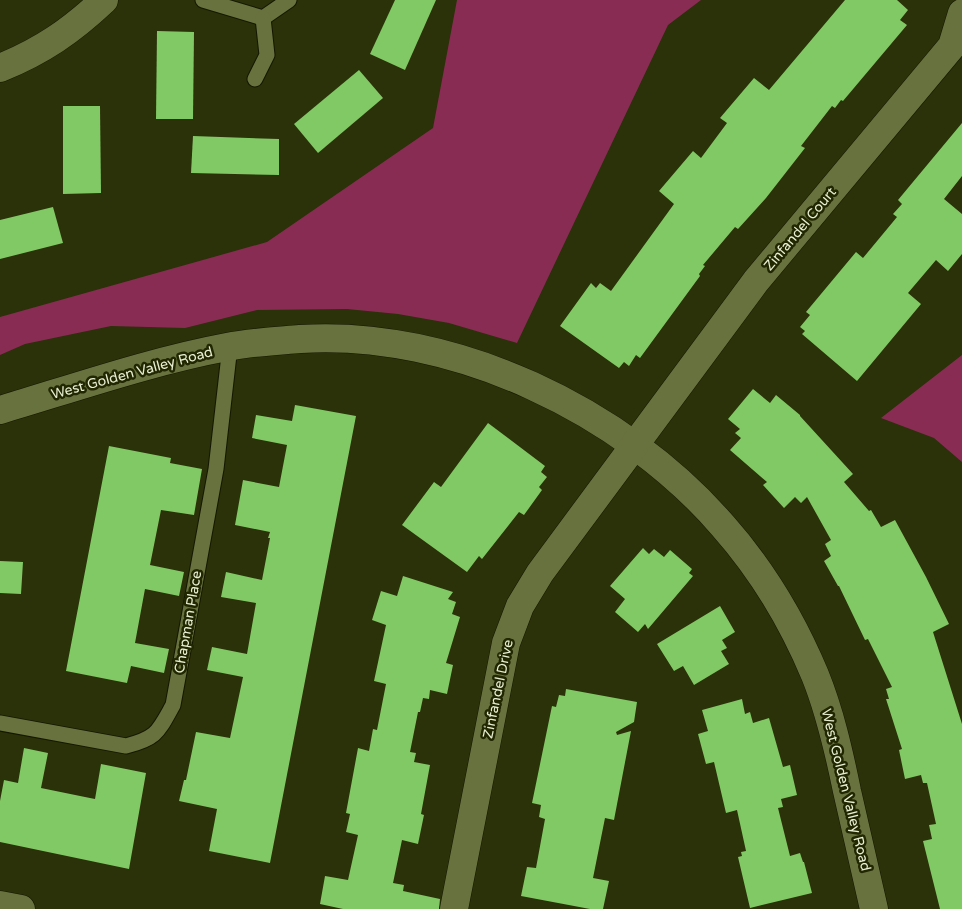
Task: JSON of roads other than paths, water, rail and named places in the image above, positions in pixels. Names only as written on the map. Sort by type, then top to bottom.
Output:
[{"type":"street","points":[[0,68],[47,45],[76,26],[104,0]]},
{"type":"street","name":"Zinfandel Court","points":[[634,445],[756,281],[952,46],[962,13]]},
{"type":"street","name":"West Golden Valley Road","points":[[0,410],[176,358],[230,346],[302,339],[358,340],[412,347],[472,362],[528,383],[571,405],[634,445],[679,481],[722,524],[758,569],[791,623],[815,676],[834,732],[874,909]]},
{"type":"street","name":"Zinfandel Drive","points":[[454,909],[506,643],[520,606],[540,574],[634,445]]},
{"type":"street","points":[[0,904],[22,909]]},
{"type":"lane","points":[[202,0],[263,18]]},
{"type":"lane","points":[[263,18],[289,0]]},
{"type":"lane","points":[[255,79],[267,55],[263,18]]},
{"type":"lane","name":"Chapman Place","points":[[0,723],[126,746],[144,742],[158,732],[173,706],[216,470],[230,346]]}]
